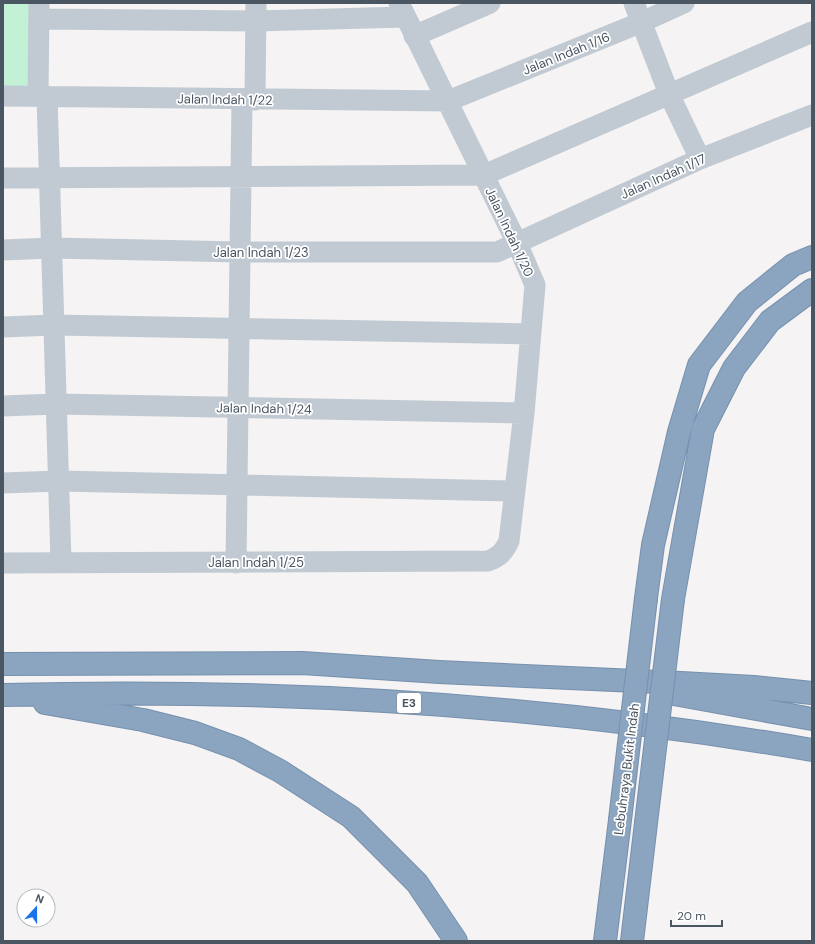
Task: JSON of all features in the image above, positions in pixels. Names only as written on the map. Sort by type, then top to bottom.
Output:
[{"type":"highway","name":"Lebuhraya Bukit Indah","points":[[605,941],[646,598],[656,530],[679,432],[699,365],[747,302],[793,265],[812,257]]},
{"type":"highway","name":"Lebuhraya Bukit Indah","points":[[632,941],[673,599],[703,429],[734,368],[770,321],[812,290]]},
{"type":"highway","points":[[3,664],[202,662],[302,664],[746,686],[812,693]]},
{"type":"highway","points":[[588,679],[812,719]]},
{"type":"highway","name":"E3","points":[[3,695],[89,693],[194,694],[340,699],[468,707],[614,722],[812,750]]},
{"type":"highway","points":[[3,695],[143,720],[195,733],[239,749],[280,771],[351,817],[417,883],[456,941]]},
{"type":"street","points":[[414,36],[490,3]]},
{"type":"street","points":[[634,3],[669,94],[700,159]]},
{"type":"street","name":"Jalan Indah 1/16","points":[[448,101],[642,22],[684,3]]},
{"type":"street","points":[[61,562],[50,178],[42,96],[39,11],[256,12],[402,10]]},
{"type":"street","name":"Jalan Indah 1/20","points":[[402,10],[518,243],[535,285],[524,413],[513,491],[509,541],[505,550]]},
{"type":"street","points":[[236,563],[241,176],[256,12]]},
{"type":"street","points":[[3,178],[484,175],[812,32]]},
{"type":"street","name":"Jalan Indah 1/22","points":[[3,96],[249,100],[448,101]]},
{"type":"street","name":"Jalan Indah 1/17","points":[[518,243],[700,159],[812,115]]},
{"type":"street","name":"Jalan Indah 1/23","points":[[3,250],[52,248],[240,252],[497,252],[518,243]]},
{"type":"street","points":[[3,327],[54,325],[530,334]]},
{"type":"street","name":"Jalan Indah 1/24","points":[[3,406],[56,404],[524,413]]},
{"type":"street","points":[[3,483],[58,481],[513,491]]},
{"type":"street","name":"Jalan Indah 1/25","points":[[3,563],[488,561],[498,557],[505,550]]},
{"type":"green space","points":[[3,3],[33,3],[31,89],[3,89]]}]
